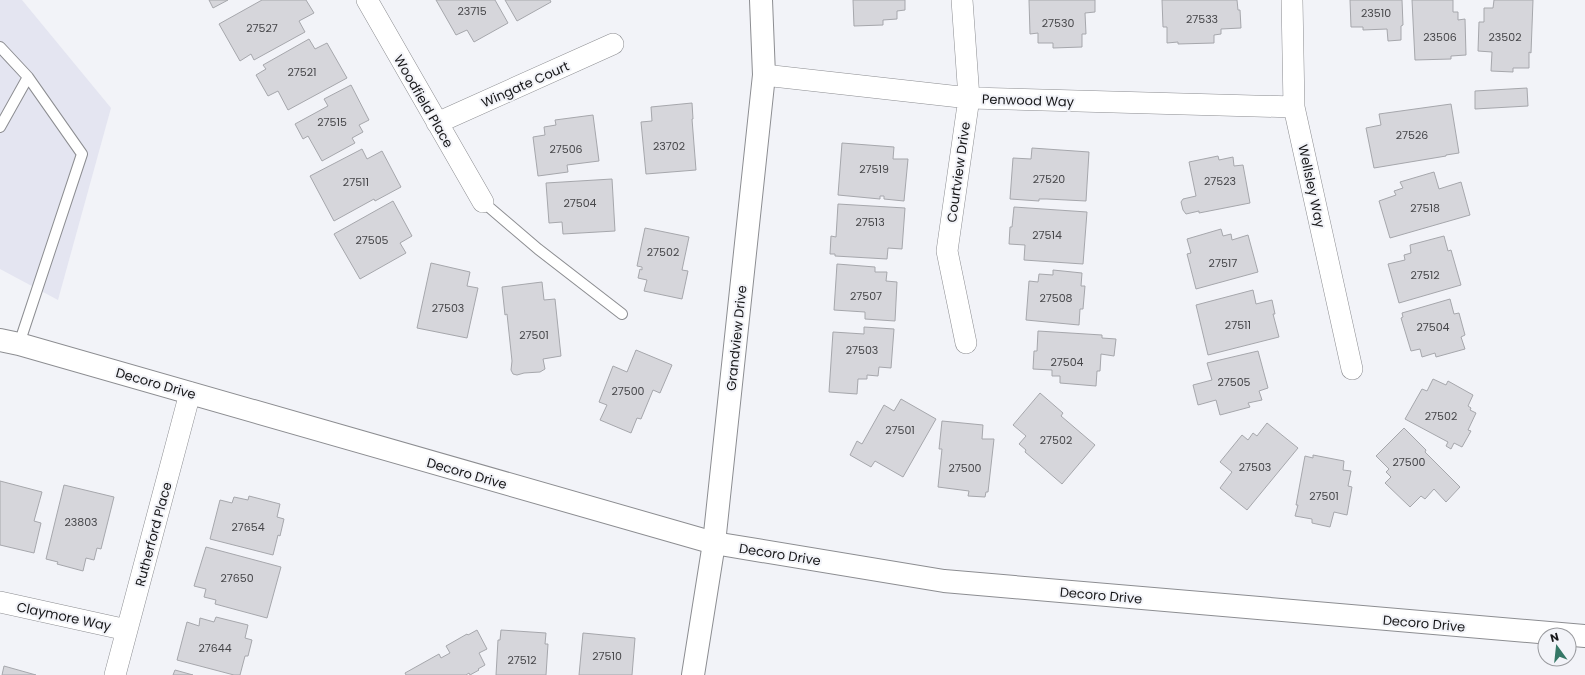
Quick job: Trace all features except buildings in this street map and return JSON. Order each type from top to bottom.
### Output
[{"type":"main road","name":"Grandview Drive","points":[[693,675],[714,544],[764,75],[761,0]]},
{"type":"main road","name":"Decoro Drive","points":[[10,342],[714,544],[944,582],[1585,636]]},
{"type":"street","name":"Woodfield Place","points":[[367,0],[483,202]]},
{"type":"street","name":"Courtview Drive","points":[[962,0],[969,98],[947,251],[966,343]]},
{"type":"street","name":"Wellsley Way","points":[[1292,0],[1294,107],[1352,369]]},
{"type":"street","name":"Wingate Court","points":[[437,123],[613,44]]},
{"type":"street","name":"Penwood Way","points":[[764,75],[969,98],[1294,107]]},
{"type":"street","name":"Rutherford Place","points":[[115,675],[190,393]]},
{"type":"street","name":"Claymore Way","points":[[0,602],[127,630]]},
{"type":"lane","points":[[0,47],[28,77],[82,154],[10,342]]},
{"type":"lane","points":[[0,127],[28,77]]},
{"type":"lane","points":[[483,202],[538,250],[622,314]]},
{"type":"shaded area","points":[[0,0],[22,0],[111,108],[58,300],[0,269]]}]
